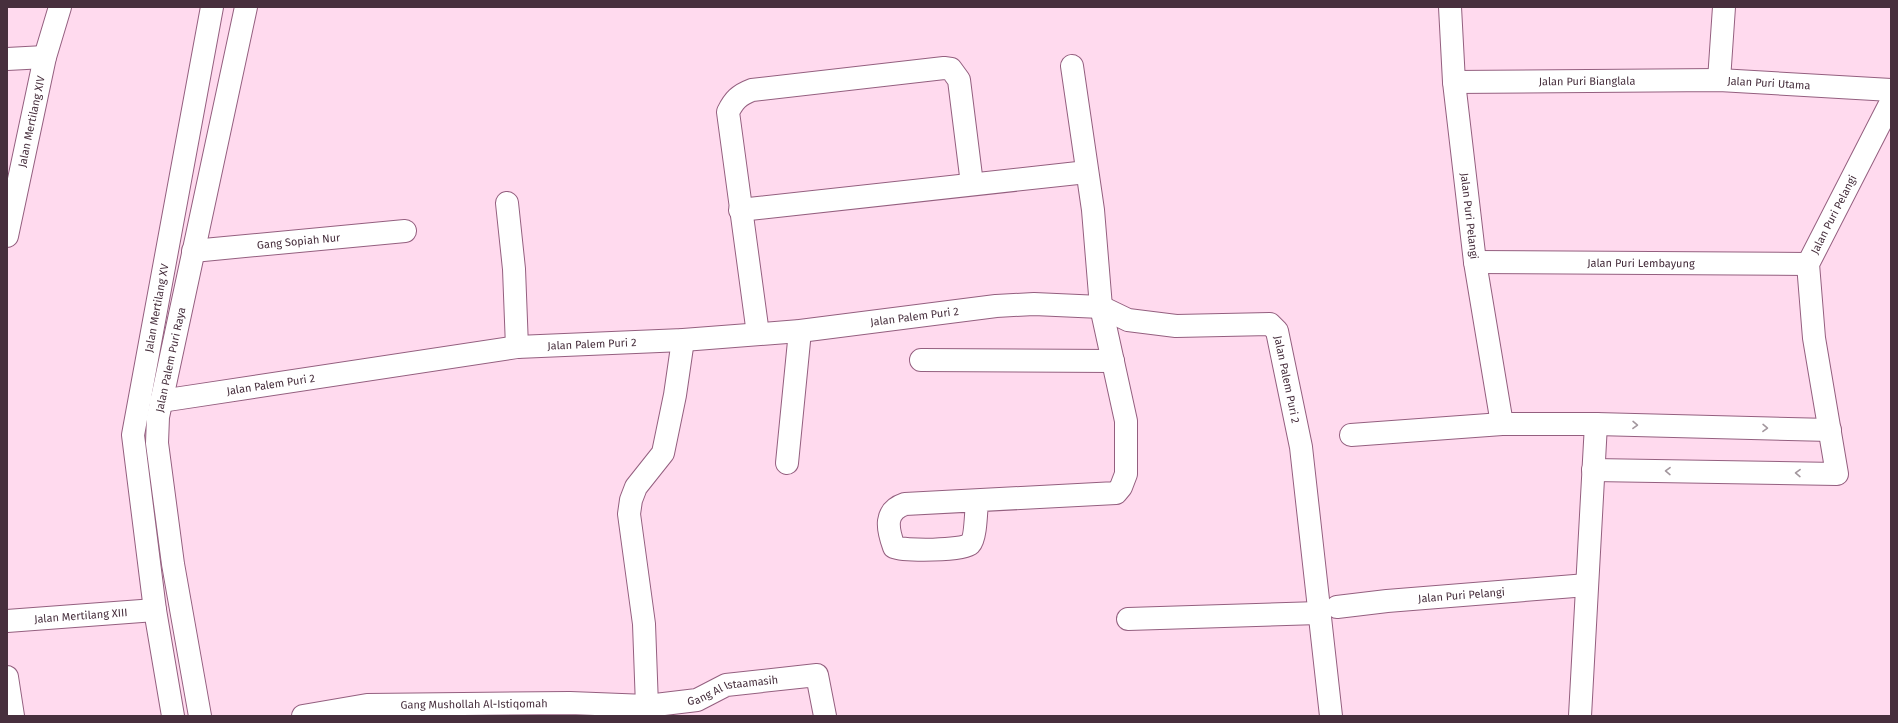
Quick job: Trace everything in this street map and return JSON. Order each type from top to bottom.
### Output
[{"type":"street","name":"Jalan Mertilang XIV","points":[[7,236],[12,193],[45,57],[60,7]]},
{"type":"street","name":"Jalan Mertilang XV","points":[[173,716],[155,610],[133,435],[212,7]]},
{"type":"street","name":"Jalan Palem Puri Raya","points":[[200,716],[173,564],[158,450],[158,417],[246,7]]},
{"type":"street","name":"Jalan Puri Pelangi","points":[[1450,7],[1454,82],[1475,262],[1502,424]]},
{"type":"street","name":"Jalan Puri Utama","points":[[1724,7],[1720,80],[1891,90]]},
{"type":"street","points":[[7,59],[45,57]]},
{"type":"street","points":[[977,501],[1116,493],[1126,474],[1126,421],[1101,307],[1093,210],[1072,66]]},
{"type":"street","points":[[758,334],[740,210],[728,112],[734,101],[741,95],[752,90],[944,68],[951,70],[959,80],[972,184]]},
{"type":"street","name":"Jalan Puri Bianglala","points":[[1454,82],[1720,80]]},
{"type":"street","name":"Jalan Puri Pelangi","points":[[1593,470],[1838,474],[1814,338],[1808,264],[1891,102]]},
{"type":"street","points":[[740,210],[1087,172]]},
{"type":"street","points":[[507,203],[514,269],[517,347]]},
{"type":"street","name":"Gang Sopiah Nur","points":[[193,252],[405,231]]},
{"type":"street","name":"Jalan Puri Lembayung","points":[[1475,262],[1808,264]]},
{"type":"street","name":"Jalan Palem Puri 2","points":[[161,400],[517,347],[683,340],[800,331],[996,306],[1034,304],[1101,307],[1128,320],[1176,326],[1270,324],[1277,330],[1300,447],[1328,610],[1331,716]]},
{"type":"street","points":[[787,463],[800,331]]},
{"type":"street","points":[[647,706],[644,624],[629,514],[631,500],[636,487],[663,453],[683,340]]},
{"type":"street","points":[[921,360],[1113,361]]},
{"type":"street","points":[[1351,435],[1502,424],[1596,424],[1830,430]]},
{"type":"street","points":[[1580,716],[1596,424]]},
{"type":"street","name":"Jalan Puri Pelangi","points":[[1128,619],[1328,610],[1387,601],[1587,585]]},
{"type":"street","name":"Jalan Mertilang XIII","points":[[7,621],[155,610]]},
{"type":"street","name":"Gang Al Istaamasih","points":[[647,706],[697,700],[726,685],[817,676],[826,716]]},
{"type":"street","points":[[7,677],[13,716]]},
{"type":"street","name":"Gang Mushollah Al-Istiqomah","points":[[303,716],[368,705],[572,710],[647,706]]}]
